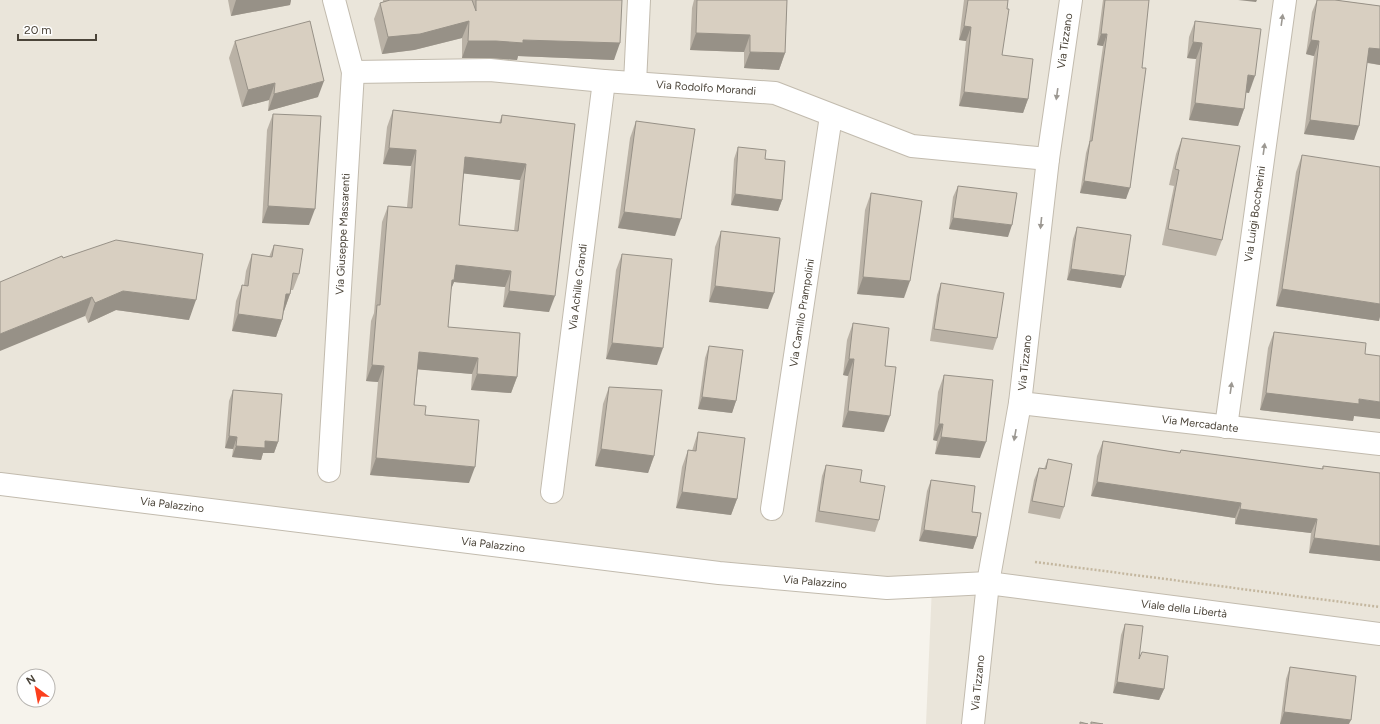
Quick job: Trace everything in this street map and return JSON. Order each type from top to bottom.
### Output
[{"type":"street","name":"Via Giuseppe Massarenti","points":[[329,470],[353,72],[334,0]]},
{"type":"street","points":[[635,83],[639,0]]},
{"type":"street","name":"Via Tizzano","points":[[973,724],[988,583],[1020,403],[1048,159],[1071,0]]},
{"type":"street","name":"Via Luigi Boccherini","points":[[1226,427],[1285,0]]},
{"type":"street","name":"Via Rodolfo Morandi","points":[[353,72],[490,70],[604,81],[775,92],[831,116],[912,146],[1048,159]]},
{"type":"street","name":"Via Achille Grandi","points":[[552,492],[604,81]]},
{"type":"street","name":"Via Camillo Prampolini","points":[[772,509],[831,116]]},
{"type":"street","name":"Via Mercadante","points":[[1020,403],[1380,444]]},
{"type":"street","name":"Via Palazzino","points":[[0,484],[719,573],[887,588],[988,583]]},
{"type":"street","name":"Viale della Libertà","points":[[988,583],[1380,634]]},
{"type":"path","points":[[1032,562],[1380,607]]},
{"type":"shaded area","points":[[0,0],[1380,0],[1380,724],[926,724],[932,586],[0,492]]},
{"type":"building","points":[[390,0],[472,0],[476,11],[476,0],[622,0],[620,43],[523,40],[523,43],[468,41],[469,21],[420,34],[388,37],[380,3]]},
{"type":"building","points":[[697,0],[787,0],[785,53],[750,52],[750,35],[696,33]]},
{"type":"building","points":[[968,0],[1008,0],[1007,9],[1009,9],[1002,55],[1033,59],[1028,99],[964,92],[971,27],[964,26]]},
{"type":"building","points":[[1105,0],[1149,0],[1142,68],[1146,68],[1130,188],[1084,181],[1090,141],[1092,141],[1107,34],[1101,34]]},
{"type":"building","points":[[1317,0],[1335,0],[1380,6],[1380,49],[1369,48],[1359,126],[1310,120],[1319,41],[1311,40]]},
{"type":"building","points":[[310,21],[324,81],[274,94],[275,83],[248,90],[235,41]]},
{"type":"building","points":[[1195,21],[1261,29],[1255,76],[1248,75],[1244,109],[1195,103],[1202,43],[1193,42]]},
{"type":"building","points":[[393,110],[501,123],[502,115],[575,124],[555,296],[509,291],[511,271],[456,265],[454,280],[452,280],[448,327],[520,333],[517,377],[477,374],[478,358],[419,352],[414,405],[426,406],[425,415],[479,420],[475,467],[376,458],[384,366],[372,365],[377,305],[380,305],[388,206],[412,208],[416,150],[389,148]],"holes":[[[465,157],[526,164],[518,231],[459,225]]]},
{"type":"building","points":[[273,114],[321,116],[315,209],[268,206]]},
{"type":"building","points":[[636,121],[695,129],[681,219],[624,212]]},
{"type":"building","points":[[1182,138],[1240,146],[1222,240],[1168,229],[1179,170],[1175,169]]},
{"type":"building","points":[[738,147],[766,150],[765,159],[785,161],[782,200],[735,194]]},
{"type":"building","points":[[1302,155],[1380,167],[1380,304],[1282,289]]},
{"type":"building","points":[[958,186],[1017,193],[1012,225],[953,218]]},
{"type":"building","points":[[871,193],[922,201],[910,281],[863,277]]},
{"type":"building","points":[[1077,227],[1131,235],[1125,276],[1071,269]]},
{"type":"building","points":[[721,231],[780,238],[774,293],[715,286]]},
{"type":"building","points":[[116,240],[203,254],[196,300],[123,291],[95,303],[92,297],[0,334],[0,282],[62,256],[63,258]]},
{"type":"building","points":[[274,245],[303,249],[299,274],[293,273],[290,294],[286,294],[282,320],[238,314],[242,285],[248,286],[252,254],[272,257]]},
{"type":"building","points":[[622,254],[672,259],[663,348],[612,343]]},
{"type":"building","points":[[941,283],[1004,293],[997,338],[934,329]]},
{"type":"building","points":[[853,323],[889,328],[885,366],[896,367],[890,416],[848,411],[854,359],[849,359]]},
{"type":"building","points":[[1274,332],[1366,343],[1365,354],[1380,356],[1380,402],[1359,399],[1359,404],[1266,393]]},
{"type":"building","points":[[709,346],[743,350],[736,401],[702,397]]},
{"type":"building","points":[[944,375],[993,380],[986,442],[941,437],[943,424],[939,424]]},
{"type":"building","points":[[609,387],[662,390],[654,456],[601,449]]},
{"type":"building","points":[[233,390],[282,394],[278,442],[265,441],[265,448],[236,446],[237,437],[229,436]]},
{"type":"building","points":[[698,432],[745,438],[737,499],[682,492],[688,450],[696,451]]},
{"type":"building","points":[[1103,441],[1180,453],[1181,450],[1323,469],[1323,466],[1380,473],[1380,546],[1314,538],[1317,519],[1240,509],[1241,503],[1097,482]]},
{"type":"building","points":[[1048,459],[1072,464],[1064,507],[1032,501],[1039,468],[1046,469]]},
{"type":"building","points":[[826,465],[862,470],[860,482],[885,486],[879,520],[819,511]]},
{"type":"building","points":[[931,480],[975,486],[972,512],[981,513],[977,537],[924,530]]},
{"type":"building","points":[[1125,624],[1143,626],[1139,659],[1142,652],[1168,656],[1164,689],[1117,682]]},
{"type":"building","points":[[1290,667],[1356,676],[1351,720],[1284,712]]},
{"type":"building","points":[[1091,722],[1103,724],[1091,724]]}]
